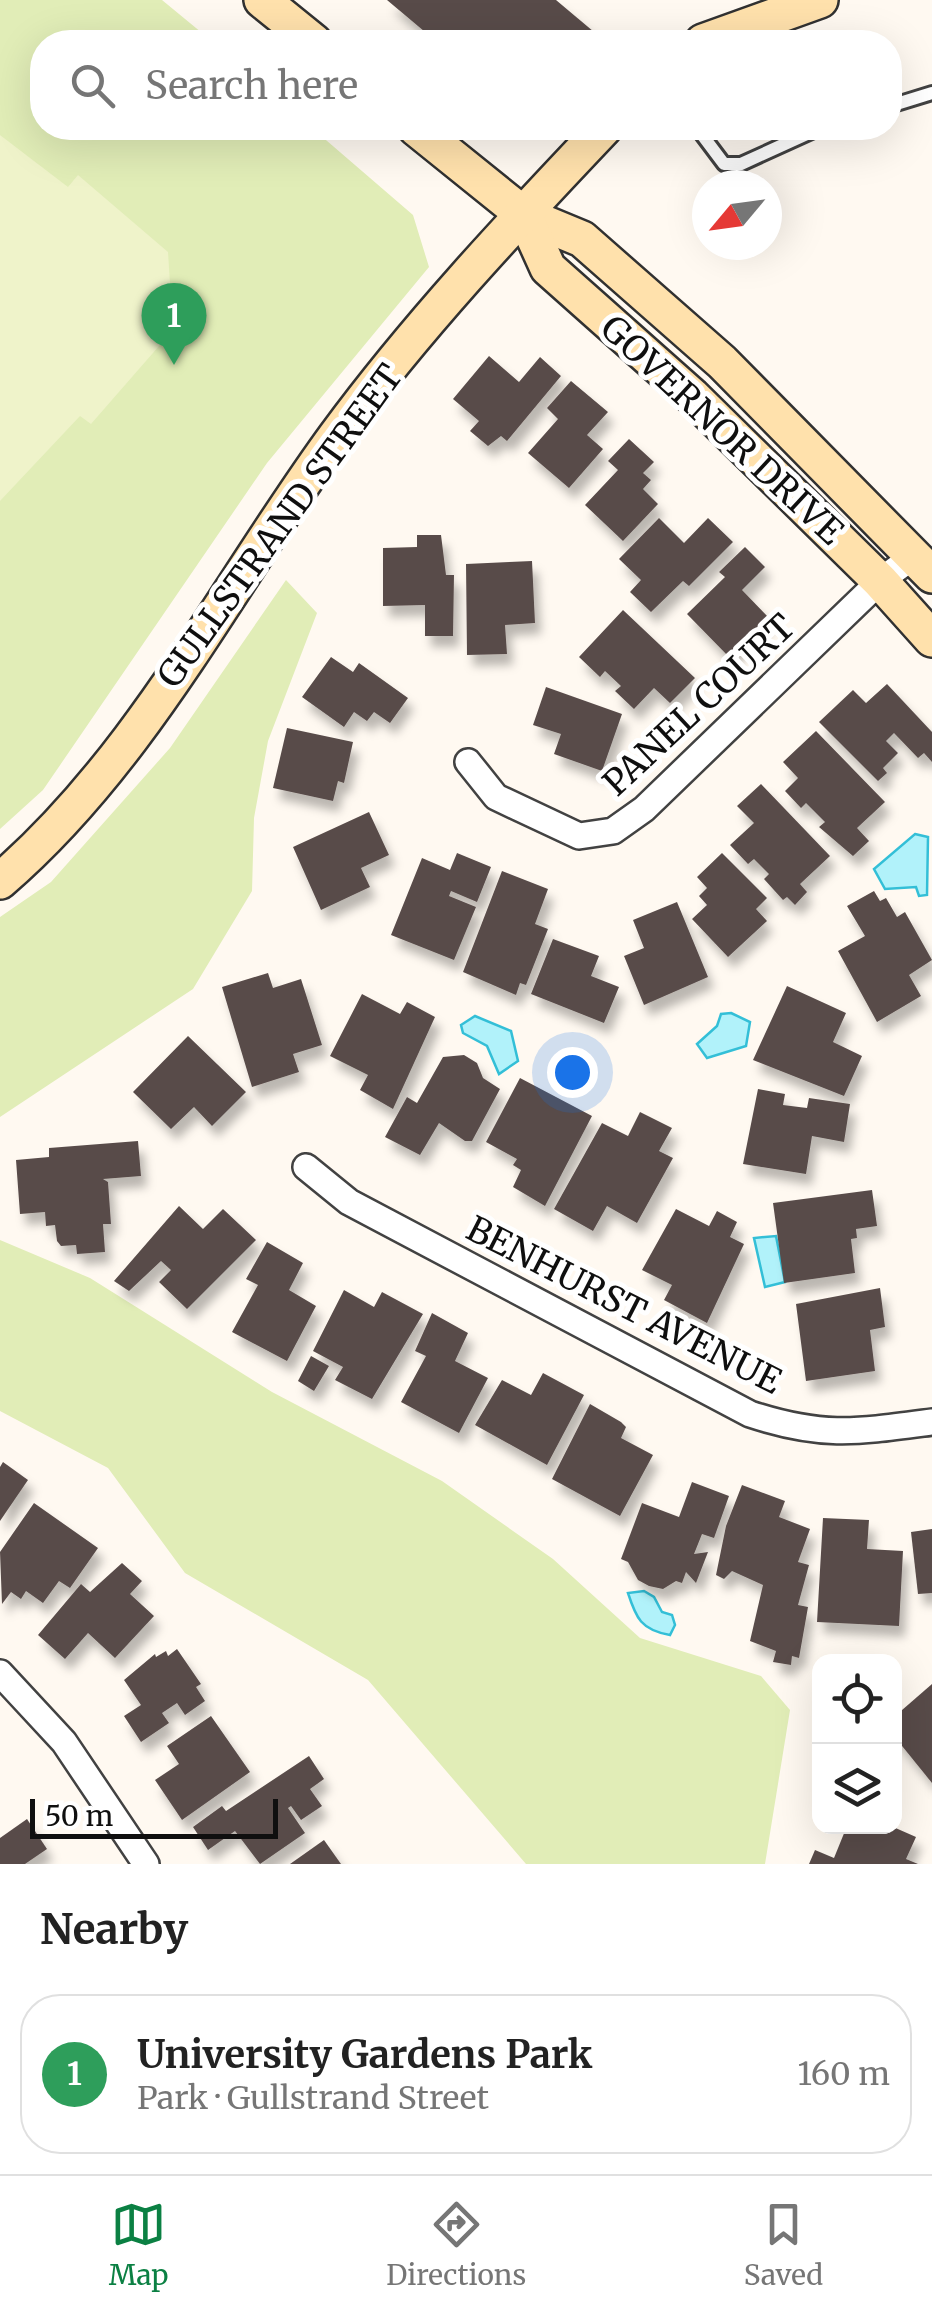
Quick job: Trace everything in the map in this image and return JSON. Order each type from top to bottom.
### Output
[{"type":"main road","points":[[262,0],[299,30]]},
{"type":"main road","points":[[736,30],[820,0]]},
{"type":"main road","name":"GOVERNOR DRIVE","points":[[431,140],[524,215],[576,234],[722,362],[924,565]]},
{"type":"main road","name":"GULLSTRAND STREET","points":[[0,881],[39,848],[100,781],[335,438],[524,215],[593,140]]},
{"type":"main road","name":"GOVERNOR DRIVE","points":[[524,215],[548,268],[692,396],[880,581],[932,640]]},
{"type":"street","name":"PANEL COURT","points":[[468,762],[496,797],[578,836],[614,831],[644,808],[880,581],[924,565]]},
{"type":"street","name":"BENHURST AVENUE","points":[[306,1167],[349,1202],[750,1414],[802,1431],[860,1432],[932,1422]]},
{"type":"street","points":[[0,1673],[64,1742],[146,1864]]},
{"type":"lane","points":[[902,102],[932,93]]},
{"type":"lane","points":[[705,140],[724,164],[741,164],[794,140]]},
{"type":"green space","points":[[0,0],[162,0],[198,30],[30,30],[30,140],[326,140],[413,215],[429,267],[267,463],[43,790],[0,829]]},
{"type":"green space","points":[[0,135],[68,187],[78,175],[168,252],[173,330],[91,424],[80,416],[0,501]]},
{"type":"green space","points":[[286,580],[317,613],[268,741],[254,818],[252,891],[193,989],[0,1117],[0,917],[51,882],[170,748]]},
{"type":"green space","points":[[0,1240],[90,1278],[272,1392],[442,1481],[553,1559],[640,1638],[761,1676],[790,1710],[765,1864],[526,1864],[368,1680],[185,1573],[108,1468],[0,1411]]},
{"type":"water","points":[[915,834],[928,837],[927,895],[919,896],[916,887],[885,889],[874,869]]},
{"type":"water","points":[[731,1013],[750,1022],[746,1046],[707,1058],[697,1044],[717,1026],[721,1014]]},
{"type":"water","points":[[475,1016],[511,1031],[518,1061],[499,1074],[487,1046],[463,1033],[461,1025]]},
{"type":"water","points":[[776,1236],[785,1282],[765,1287],[754,1238]]},
{"type":"water","points":[[644,1591],[654,1597],[662,1612],[672,1615],[675,1625],[670,1635],[652,1630],[637,1616],[628,1593]]},
{"type":"building","points":[[387,0],[556,0],[592,30],[423,30]]},
{"type":"building","points":[[489,356],[519,382],[540,357],[561,376],[507,441],[501,436],[488,446],[470,431],[479,421],[453,399]]},
{"type":"building","points":[[571,381],[608,412],[587,435],[603,449],[569,488],[528,453],[558,419],[547,408]]},
{"type":"building","points":[[629,439],[654,462],[643,473],[651,480],[643,489],[658,504],[623,541],[585,505],[618,470],[608,461]]},
{"type":"building","points":[[659,518],[684,543],[708,518],[733,542],[689,586],[683,581],[651,612],[630,592],[641,580],[619,559]]},
{"type":"building","points":[[417,535],[441,535],[446,575],[454,575],[453,636],[425,636],[425,605],[383,606],[383,548],[417,547]]},
{"type":"building","points":[[745,547],[765,567],[742,590],[769,618],[729,657],[687,614],[725,577],[719,572]]},
{"type":"building","points":[[532,561],[535,623],[505,625],[507,654],[467,655],[466,564]]},
{"type":"building","points":[[623,610],[695,678],[670,703],[654,688],[634,709],[615,691],[621,686],[605,671],[600,677],[579,657]]},
{"type":"building","points":[[331,657],[353,672],[359,663],[408,698],[390,723],[374,712],[367,721],[354,712],[344,727],[302,697]]},
{"type":"building","points":[[887,684],[932,732],[932,762],[924,753],[918,758],[894,733],[886,741],[898,753],[883,768],[887,773],[878,781],[819,722],[853,690],[866,703]]},
{"type":"building","points":[[546,687],[622,714],[602,771],[554,754],[561,734],[533,725]]},
{"type":"building","points":[[287,728],[353,742],[344,783],[338,781],[333,801],[273,788]]},
{"type":"building","points":[[816,731],[885,802],[857,828],[869,841],[853,856],[819,827],[825,822],[806,803],[801,808],[785,791],[798,778],[783,762]]},
{"type":"building","points":[[761,784],[830,856],[800,884],[807,892],[795,905],[787,897],[783,900],[764,879],[769,874],[754,859],[748,864],[730,845],[754,823],[737,806]]},
{"type":"building","points":[[369,812],[389,855],[361,868],[370,887],[321,910],[293,847]]},
{"type":"building","points":[[457,853],[491,867],[477,902],[451,891],[449,896],[476,907],[454,960],[391,935],[422,858],[450,870]]},
{"type":"building","points":[[722,853],[767,898],[756,909],[767,921],[728,957],[692,919],[707,905],[699,896],[707,888],[697,877]]},
{"type":"building","points":[[502,871],[548,889],[535,924],[548,929],[526,985],[520,983],[516,995],[463,972]]},
{"type":"building","points":[[874,891],[880,901],[886,898],[897,917],[905,912],[932,960],[909,975],[921,996],[877,1022],[838,951],[865,936],[847,906]]},
{"type":"building","points":[[677,902],[708,977],[644,1005],[624,956],[644,948],[633,920]]},
{"type":"building","points":[[553,939],[599,956],[591,976],[619,987],[604,1023],[531,994]]},
{"type":"building","points":[[268,973],[273,988],[301,979],[322,1045],[293,1054],[299,1072],[252,1087],[222,987]]},
{"type":"building","points":[[787,986],[846,1013],[833,1042],[862,1056],[844,1096],[753,1060]]},
{"type":"building","points":[[362,994],[400,1014],[407,1002],[435,1017],[393,1109],[360,1090],[368,1075],[330,1056]]},
{"type":"building","points":[[188,1036],[246,1092],[212,1126],[194,1107],[171,1129],[133,1092]]},
{"type":"building","points":[[464,1055],[477,1063],[483,1078],[500,1089],[472,1141],[465,1141],[439,1123],[420,1155],[385,1137],[407,1097],[417,1103],[443,1057]]},
{"type":"building","points":[[520,1078],[592,1116],[545,1206],[513,1187],[521,1170],[513,1165],[517,1159],[486,1142]]},
{"type":"building","points":[[758,1089],[785,1094],[783,1105],[807,1108],[809,1098],[850,1104],[844,1142],[812,1136],[806,1174],[743,1164]]},
{"type":"building","points":[[640,1112],[672,1128],[659,1151],[673,1158],[637,1223],[607,1206],[593,1231],[554,1209],[602,1123],[628,1136]]},
{"type":"building","points":[[138,1141],[141,1176],[103,1179],[108,1182],[111,1224],[103,1224],[105,1252],[77,1254],[76,1245],[61,1246],[57,1241],[55,1225],[46,1226],[45,1212],[20,1214],[16,1160],[49,1157],[49,1148]]},
{"type":"building","points":[[872,1190],[877,1226],[856,1229],[857,1238],[851,1239],[855,1273],[784,1283],[773,1203]]},
{"type":"building","points":[[179,1206],[203,1229],[223,1209],[256,1240],[187,1309],[159,1282],[171,1270],[161,1261],[129,1291],[114,1281]]},
{"type":"building","points":[[676,1209],[709,1226],[717,1211],[737,1222],[730,1237],[744,1244],[707,1323],[664,1300],[672,1285],[642,1270]]},
{"type":"building","points":[[267,1242],[303,1263],[289,1290],[316,1306],[287,1361],[232,1332],[258,1285],[246,1279]]},
{"type":"building","points":[[880,1288],[885,1327],[870,1330],[875,1371],[806,1381],[796,1304]]},
{"type":"building","points":[[344,1290],[374,1307],[382,1292],[423,1314],[372,1399],[335,1380],[343,1367],[313,1351]]},
{"type":"building","points":[[432,1313],[468,1333],[455,1361],[488,1378],[459,1433],[401,1402],[426,1356],[415,1351]]},
{"type":"building","points":[[311,1356],[329,1366],[314,1391],[298,1381]]},
{"type":"building","points":[[543,1373],[584,1395],[547,1465],[475,1425],[502,1380],[531,1395]]},
{"type":"building","points":[[590,1404],[626,1427],[621,1438],[653,1455],[620,1516],[552,1479]]},
{"type":"building","points":[[3,1462],[28,1480],[0,1521],[0,1467]]},
{"type":"building","points":[[692,1482],[729,1496],[714,1538],[702,1534],[694,1554],[708,1552],[696,1583],[686,1572],[682,1583],[676,1581],[663,1589],[649,1586],[638,1580],[628,1562],[621,1559],[642,1503],[679,1517]]},
{"type":"building","points":[[742,1485],[785,1501],[779,1517],[810,1529],[798,1562],[809,1565],[798,1605],[808,1607],[799,1658],[792,1656],[791,1665],[773,1662],[776,1651],[750,1641],[763,1585],[732,1571],[724,1579],[716,1575],[726,1526]]},
{"type":"building","points":[[34,1503],[98,1548],[70,1588],[59,1581],[43,1603],[26,1591],[21,1599],[11,1592],[2,1604],[0,1552]]},
{"type":"building","points":[[823,1518],[869,1520],[867,1549],[903,1551],[899,1626],[817,1622]]},
{"type":"building","points":[[932,1529],[932,1593],[918,1594],[911,1532]]},
{"type":"building","points":[[122,1563],[142,1581],[130,1594],[154,1616],[115,1658],[88,1633],[65,1659],[38,1635],[81,1584],[90,1592]]},
{"type":"building","points":[[177,1649],[201,1684],[196,1687],[205,1701],[185,1715],[177,1703],[162,1713],[169,1723],[141,1742],[124,1716],[141,1705],[124,1680],[155,1654],[156,1657],[166,1651],[168,1656]]},
{"type":"building","points":[[932,1684],[932,1783],[902,1746],[902,1710]]},
{"type":"building","points":[[211,1716],[250,1772],[182,1820],[155,1780],[179,1764],[167,1746]]},
{"type":"building","points":[[309,1756],[324,1779],[310,1789],[322,1806],[301,1820],[291,1806],[288,1808],[305,1833],[260,1864],[235,1831],[208,1850],[193,1827],[222,1806],[226,1811]]},
{"type":"building","points":[[27,1819],[47,1849],[25,1864],[0,1864],[0,1838]]},
{"type":"building","points":[[902,1831],[916,1837],[906,1859],[918,1864],[809,1864],[815,1850],[834,1858],[844,1834],[902,1834]]},
{"type":"building","points":[[324,1840],[341,1864],[290,1864]]},
{"type":"place","name":"University Gardens Park","points":[[174,365]]}]
